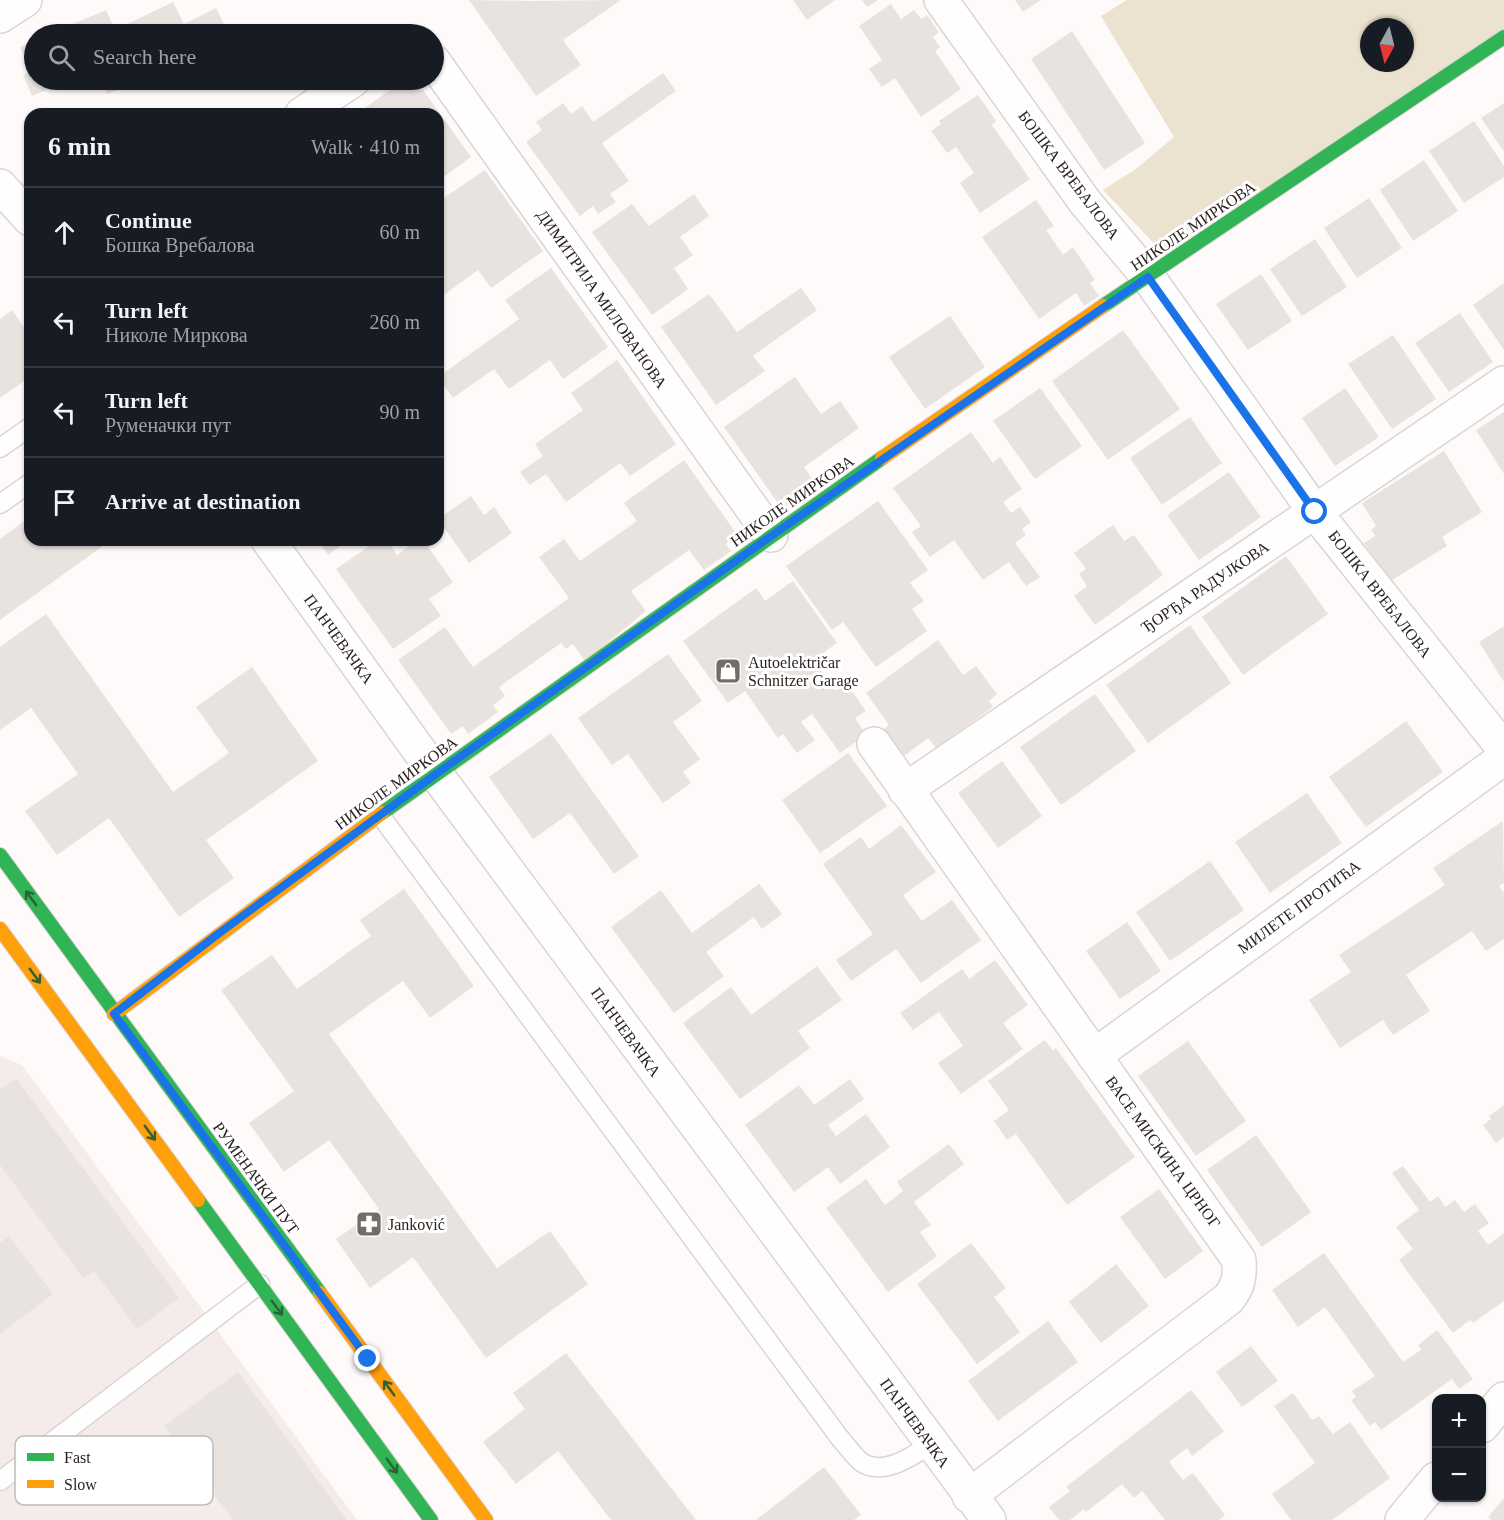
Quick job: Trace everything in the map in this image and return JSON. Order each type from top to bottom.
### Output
[{"type":"street","points":[[0,15],[25,0]]},
{"type":"street","name":"БОШКА ВРЕБАЛОВА","points":[[942,0],[1085,202],[1148,277],[1315,512],[1504,749]]},
{"type":"street","name":"НИКОЛЕ МИРКОВА","points":[[114,1014],[436,774],[771,536],[1148,277],[1504,38]]},
{"type":"street","name":"ДИМИТРИЈА МИЛОВАНОВА","points":[[444,76],[771,536]]},
{"type":"street","points":[[311,108],[338,90]]},
{"type":"street","points":[[0,186],[24,212]]},
{"type":"street","name":"ЂОРЂА РАДУЈКОВА","points":[[905,789],[1504,383]]},
{"type":"street","name":"ПАНЧЕВАЧКА","points":[[272,546],[436,774],[979,1508]]},
{"type":"street","name":"ВАСЕ МИСКИНА ЦРНОГ","points":[[874,744],[1239,1260],[1240,1276],[1236,1289],[1228,1299],[979,1508]]},
{"type":"street","name":"МИЛЕТЕ ПРОТИЋА","points":[[1094,1056],[1504,758]]},
{"type":"street","name":"РУМЕНАЧКИ ПУТ","points":[[0,855],[486,1520]]},
{"type":"street","points":[[2,934],[431,1520]]},
{"type":"street","points":[[1486,1421],[1504,1399]]},
{"type":"street","points":[[1405,1519],[1432,1485]]},
{"type":"lane","points":[[0,448],[24,431]]},
{"type":"lane","points":[[0,504],[24,487]]},
{"type":"lane","points":[[380,815],[839,1437],[862,1462],[876,1466],[898,1463],[931,1444]]},
{"type":"lane","points":[[58,1436],[260,1284]]},
{"type":"lane","points":[[0,1480],[15,1469]]},
{"type":"shaded area","points":[[1127,0],[1504,0],[1504,37],[1170,260],[1103,190],[1136,169],[1174,137],[1101,16]]},
{"type":"shaded area","points":[[0,1056],[22,1065],[357,1520],[0,1520]]},
{"type":"building","points":[[469,0],[621,0],[563,40],[581,65],[536,96]]},
{"type":"building","points":[[793,0],[835,0],[807,20]]},
{"type":"building","points":[[862,0],[878,0],[867,7]]},
{"type":"building","points":[[1015,0],[1041,0],[1023,12]]},
{"type":"building","points":[[173,2],[184,24],[127,24]]},
{"type":"building","points":[[891,4],[901,19],[914,10],[921,19],[927,15],[939,32],[933,37],[940,47],[935,51],[961,89],[921,117],[895,78],[882,87],[869,69],[882,60],[859,26]]},
{"type":"building","points":[[216,8],[224,24],[184,24]]},
{"type":"building","points":[[106,10],[112,24],[73,24]]},
{"type":"building","points":[[1072,31],[1145,143],[1104,170],[1031,59]]},
{"type":"building","points":[[663,73],[676,91],[602,143],[629,181],[610,194],[616,202],[598,214],[593,206],[580,216],[526,142],[542,130],[536,122],[563,103],[571,114],[582,106],[593,122]]},
{"type":"building","points":[[29,90],[46,90],[32,96]]},
{"type":"building","points":[[105,90],[117,90],[107,94]]},
{"type":"building","points":[[390,90],[423,90],[436,108],[367,108]]},
{"type":"building","points":[[978,95],[996,121],[992,125],[1030,179],[980,213],[960,183],[974,173],[956,147],[947,153],[931,131],[941,124],[939,121]]},
{"type":"building","points":[[1504,103],[1504,152],[1481,118]]},
{"type":"building","points":[[444,119],[471,157],[444,177]]},
{"type":"building","points":[[1474,121],[1504,166],[1504,177],[1464,203],[1429,151]]},
{"type":"building","points":[[1424,160],[1458,211],[1413,241],[1380,190]]},
{"type":"building","points":[[485,170],[543,251],[491,288],[478,270],[444,295],[444,198]]},
{"type":"building","points":[[694,194],[709,216],[680,237],[693,255],[674,268],[688,289],[652,315],[592,232],[632,204],[649,226]]},
{"type":"building","points":[[1369,198],[1402,248],[1357,278],[1324,228]]},
{"type":"building","points":[[1036,200],[1054,226],[1046,230],[1063,255],[1073,247],[1095,280],[1090,283],[1099,296],[1084,306],[1076,293],[1039,319],[982,237]]},
{"type":"building","points":[[1315,239],[1347,287],[1302,316],[1270,269]]},
{"type":"building","points":[[551,268],[608,347],[563,379],[550,360],[509,389],[494,369],[453,398],[444,385],[444,373],[519,319],[505,300]]},
{"type":"building","points":[[1261,274],[1292,321],[1248,350],[1216,304]]},
{"type":"building","points":[[1504,283],[1504,350],[1473,305]]},
{"type":"building","points":[[801,288],[817,310],[753,356],[765,371],[716,405],[661,327],[709,294],[737,332]]},
{"type":"building","points":[[12,310],[24,327],[24,381],[0,398],[0,319]]},
{"type":"building","points":[[1460,313],[1493,362],[1449,392],[1415,343]]},
{"type":"building","points":[[950,316],[985,367],[925,409],[889,357]]},
{"type":"building","points":[[1123,330],[1180,409],[1108,460],[1052,381]]},
{"type":"building","points":[[1393,335],[1436,399],[1392,429],[1348,364]]},
{"type":"building","points":[[617,360],[676,444],[630,476],[620,463],[566,502],[546,474],[530,485],[520,472],[543,456],[535,444],[583,410],[571,393]]},
{"type":"building","points":[[795,377],[821,414],[840,401],[859,428],[804,467],[817,486],[783,510],[724,427]]},
{"type":"building","points":[[1040,388],[1082,446],[1035,479],[993,421]]},
{"type":"building","points":[[1345,388],[1379,437],[1335,466],[1302,418]]},
{"type":"building","points":[[1504,412],[1504,474],[1476,430]]},
{"type":"building","points":[[1190,417],[1222,463],[1162,505],[1130,458]]},
{"type":"building","points":[[971,432],[993,463],[1000,457],[1022,489],[1003,502],[1011,513],[1020,507],[1031,522],[1022,529],[1026,535],[1015,543],[1040,577],[1026,586],[1009,562],[983,580],[954,540],[930,557],[912,532],[921,526],[893,488]]},
{"type":"building","points":[[1444,451],[1482,512],[1442,537],[1447,546],[1389,582],[1364,543],[1375,536],[1371,530],[1376,526],[1362,503]]},
{"type":"building","points":[[684,460],[738,536],[726,544],[731,551],[704,570],[689,550],[631,591],[646,611],[585,661],[573,644],[566,649],[561,643],[499,687],[505,696],[493,705],[498,712],[468,734],[463,726],[451,734],[398,660],[445,627],[473,667],[569,598],[539,557],[564,539],[580,561],[637,521],[624,503]]},
{"type":"building","points":[[1229,472],[1261,517],[1199,560],[1167,515]]},
{"type":"building","points":[[471,496],[484,515],[494,507],[512,533],[469,563],[444,528],[444,515]]},
{"type":"building","points":[[878,501],[928,570],[910,583],[924,601],[912,609],[927,631],[876,667],[843,622],[832,630],[786,566]]},
{"type":"building","points":[[24,521],[24,546],[103,546],[0,620],[0,539]]},
{"type":"building","points":[[1113,525],[1124,541],[1134,535],[1163,575],[1095,625],[1074,596],[1087,586],[1079,574],[1086,569],[1074,553]]},
{"type":"building","points":[[321,546],[341,546],[328,555]]},
{"type":"building","points":[[369,546],[391,546],[397,555],[410,546],[427,546],[453,582],[429,599],[441,616],[393,649],[336,569]]},
{"type":"building","points":[[1286,556],[1328,614],[1243,675],[1202,617]]},
{"type":"building","points":[[793,581],[837,643],[813,660],[836,691],[846,683],[866,711],[855,718],[866,735],[840,753],[812,714],[801,722],[815,740],[797,753],[783,734],[778,738],[745,691],[728,703],[683,641],[756,588],[765,601]]},
{"type":"building","points":[[46,614],[173,792],[229,753],[196,707],[252,667],[318,761],[206,840],[234,878],[179,917],[109,818],[57,855],[25,811],[78,774],[31,708],[0,730],[0,647]]},
{"type":"building","points":[[1190,625],[1231,683],[1148,743],[1106,685]]},
{"type":"building","points":[[1504,626],[1504,682],[1479,642]]},
{"type":"building","points":[[938,640],[963,675],[976,666],[997,694],[989,701],[993,707],[936,748],[928,738],[904,756],[884,729],[889,725],[866,693]]},
{"type":"building","points":[[668,654],[702,701],[673,722],[700,759],[683,772],[691,783],[663,803],[628,754],[612,765],[578,718]]},
{"type":"building","points":[[1095,694],[1136,751],[1061,805],[1020,747]]},
{"type":"building","points":[[1406,721],[1443,772],[1366,827],[1329,777]]},
{"type":"building","points":[[551,733],[639,856],[614,874],[570,813],[533,839],[489,777]]},
{"type":"building","points":[[848,753],[887,806],[820,853],[782,800]]},
{"type":"building","points":[[1002,761],[1042,816],[998,848],[958,793]]},
{"type":"building","points":[[1307,793],[1342,843],[1270,893],[1235,842]]},
{"type":"building","points":[[1503,821],[1504,883],[1499,886],[1504,893],[1504,939],[1486,951],[1472,931],[1406,975],[1430,1011],[1393,1035],[1383,1020],[1340,1048],[1309,1000],[1351,972],[1339,955],[1445,885],[1433,868]]},
{"type":"building","points":[[901,825],[936,872],[903,895],[922,921],[952,900],[981,940],[921,983],[896,949],[851,981],[836,960],[873,934],[823,864],[861,837],[869,849]]},
{"type":"building","points":[[1210,861],[1244,910],[1170,961],[1136,912]]},
{"type":"building","points":[[759,884],[782,914],[762,929],[754,917],[706,952],[724,976],[674,1013],[611,927],[661,890],[692,933]]},
{"type":"building","points":[[404,889],[474,986],[430,1018],[403,981],[329,1034],[497,1268],[550,1231],[588,1284],[486,1358],[413,1257],[370,1288],[336,1239],[379,1209],[329,1140],[284,1172],[249,1123],[294,1091],[221,990],[272,955],[297,989],[371,936],[360,920]]},
{"type":"building","points":[[1127,922],[1161,971],[1120,999],[1086,951]]},
{"type":"building","points":[[995,960],[1028,1005],[1003,1023],[1023,1049],[961,1094],[938,1063],[963,1046],[939,1012],[913,1030],[900,1013],[962,969],[969,979]]},
{"type":"building","points":[[817,966],[842,1000],[798,1031],[810,1048],[740,1099],[683,1023],[731,987],[751,1015]]},
{"type":"building","points":[[1045,1040],[1053,1051],[1056,1048],[1135,1157],[1067,1205],[1016,1134],[1007,1140],[994,1121],[1009,1110],[988,1081]]},
{"type":"building","points":[[1188,1041],[1246,1121],[1196,1156],[1138,1076]]},
{"type":"building","points":[[16,1078],[179,1298],[137,1329],[94,1271],[83,1278],[0,1165],[0,1090]]},
{"type":"building","points":[[850,1079],[864,1099],[828,1125],[836,1136],[866,1114],[890,1147],[840,1184],[828,1167],[794,1192],[745,1125],[799,1085],[814,1105]]},
{"type":"building","points":[[1504,1105],[1504,1137],[1496,1143],[1483,1125],[1491,1119],[1489,1116]]},
{"type":"building","points":[[1256,1135],[1311,1212],[1262,1247],[1207,1170]]},
{"type":"building","points":[[949,1144],[964,1164],[914,1202],[931,1225],[920,1232],[937,1256],[888,1292],[826,1208],[866,1179],[885,1205],[903,1191],[897,1182]]},
{"type":"building","points":[[1403,1166],[1430,1202],[1438,1196],[1445,1207],[1455,1200],[1464,1212],[1475,1204],[1489,1223],[1478,1231],[1488,1245],[1504,1233],[1504,1301],[1473,1323],[1470,1320],[1453,1333],[1399,1260],[1413,1249],[1396,1227],[1419,1210],[1392,1173]]},
{"type":"building","points":[[1159,1189],[1203,1251],[1165,1279],[1120,1217]]},
{"type":"building","points":[[9,1236],[53,1294],[0,1334],[0,1243]]},
{"type":"building","points":[[971,1243],[1006,1288],[994,1297],[1020,1332],[977,1364],[917,1284]]},
{"type":"building","points":[[1324,1253],[1403,1362],[1421,1350],[1418,1345],[1437,1330],[1473,1379],[1459,1389],[1452,1379],[1381,1430],[1375,1422],[1370,1426],[1351,1400],[1356,1397],[1352,1391],[1375,1376],[1325,1307],[1298,1327],[1272,1290]]},
{"type":"building","points":[[1116,1264],[1149,1306],[1101,1343],[1069,1302]]},
{"type":"building","points":[[1048,1321],[1078,1362],[998,1421],[968,1381]]},
{"type":"building","points":[[1251,1346],[1278,1381],[1242,1407],[1216,1372]]},
{"type":"building","points":[[566,1353],[696,1520],[611,1520],[558,1451],[516,1484],[483,1442],[525,1409],[513,1393]]},
{"type":"building","points":[[238,1372],[347,1520],[233,1520],[213,1493],[213,1436],[171,1436],[164,1426]]},
{"type":"building","points":[[1191,1390],[1224,1431],[1192,1456],[1187,1448],[1169,1462],[1183,1480],[1193,1473],[1225,1515],[1219,1520],[1165,1520],[1142,1491],[1134,1498],[1122,1484],[1086,1512],[1084,1509],[1070,1520],[1059,1520],[1049,1507],[1070,1491],[1066,1487]]},
{"type":"building","points":[[1293,1393],[1312,1420],[1319,1416],[1333,1434],[1350,1422],[1390,1478],[1332,1520],[1291,1520],[1272,1494],[1315,1463],[1274,1406]]},
{"type":"building","points":[[824,1467],[861,1515],[854,1520],[756,1520]]},
{"type":"building","points":[[1504,1498],[1504,1520],[1491,1520],[1488,1517]]},
{"type":"traffic: fast","points":[[1103,306],[1504,37]]},
{"type":"traffic: fast","points":[[382,813],[882,458]]},
{"type":"traffic: fast","points":[[0,855],[320,1293]]},
{"type":"traffic: fast","points":[[198,1200],[431,1520]]},
{"type":"traffic: slow","points":[[882,458],[1103,306]]},
{"type":"traffic: slow","points":[[114,1014],[382,813]]},
{"type":"traffic: slow","points":[[0,929],[198,1200]]},
{"type":"traffic: slow","points":[[320,1293],[486,1520]]},
{"type":"place","name":"Autoelektričar Schnitzer Garage","points":[[728,671]]},
{"type":"place","name":"Janković","points":[[369,1224]]},
{"type":"route","points":[[368,1359],[114,1014],[218,934],[436,774],[771,536],[1148,277],[1315,512]]}]
